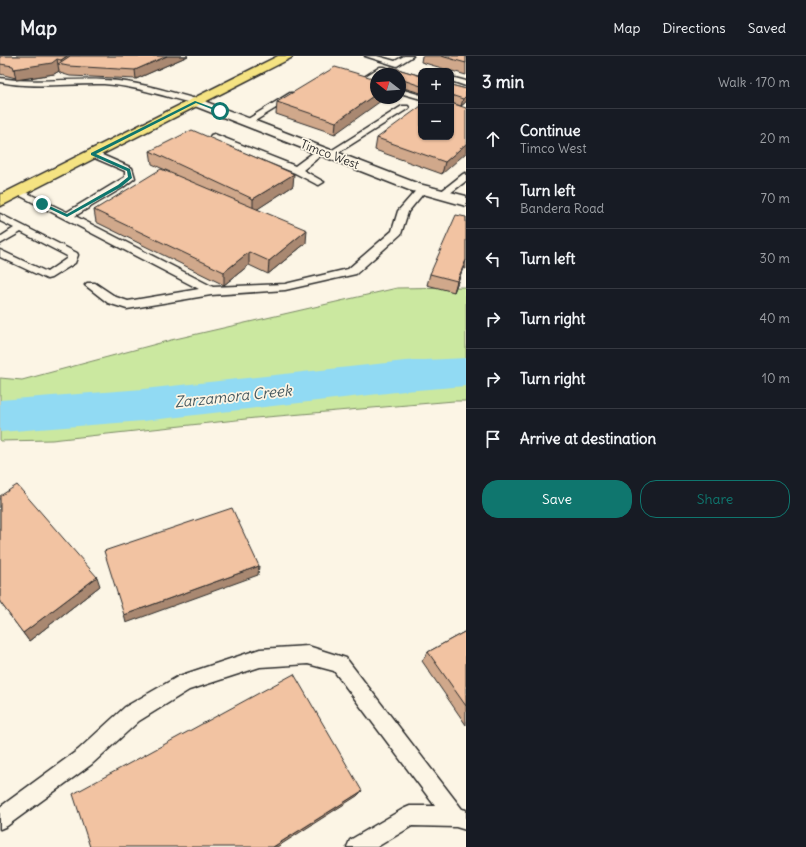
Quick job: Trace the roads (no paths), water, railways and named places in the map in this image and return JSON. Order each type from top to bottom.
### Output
[{"type":"main road","points":[[0,201],[286,56]]},
{"type":"street","name":"Timco West","points":[[196,102],[422,189],[466,201]]},
{"type":"lane","points":[[369,56],[415,69]]},
{"type":"lane","points":[[396,64],[409,56]]},
{"type":"lane","points":[[406,75],[418,78]]},
{"type":"lane","points":[[370,76],[365,79],[370,81]]},
{"type":"lane","points":[[0,80],[28,84],[104,82],[151,89],[196,102]]},
{"type":"lane","points":[[454,80],[466,84]]},
{"type":"lane","points":[[247,122],[302,90]]},
{"type":"lane","points":[[406,93],[418,96]]},
{"type":"lane","points":[[298,171],[299,167],[405,108]]},
{"type":"lane","points":[[214,137],[298,171],[319,182]]},
{"type":"lane","points":[[67,216],[130,178],[129,170],[93,154]]},
{"type":"lane","points":[[442,195],[466,176]]},
{"type":"lane","points":[[91,285],[112,300],[127,305],[211,291],[285,287],[352,272],[397,232],[403,211],[422,189]]},
{"type":"lane","points":[[18,192],[132,248],[211,291]]},
{"type":"lane","points":[[0,217],[73,255],[71,261],[47,276],[0,253]]},
{"type":"lane","points":[[0,241],[21,228]]},
{"type":"lane","points":[[0,818],[85,757],[132,714],[185,682],[260,658],[308,655],[340,664],[461,818]]},
{"type":"lane","points":[[357,847],[410,816],[461,818]]},
{"type":"waterway","name":"Zarzamora Creek","points":[[0,416],[143,405],[405,376],[466,372]]}]
